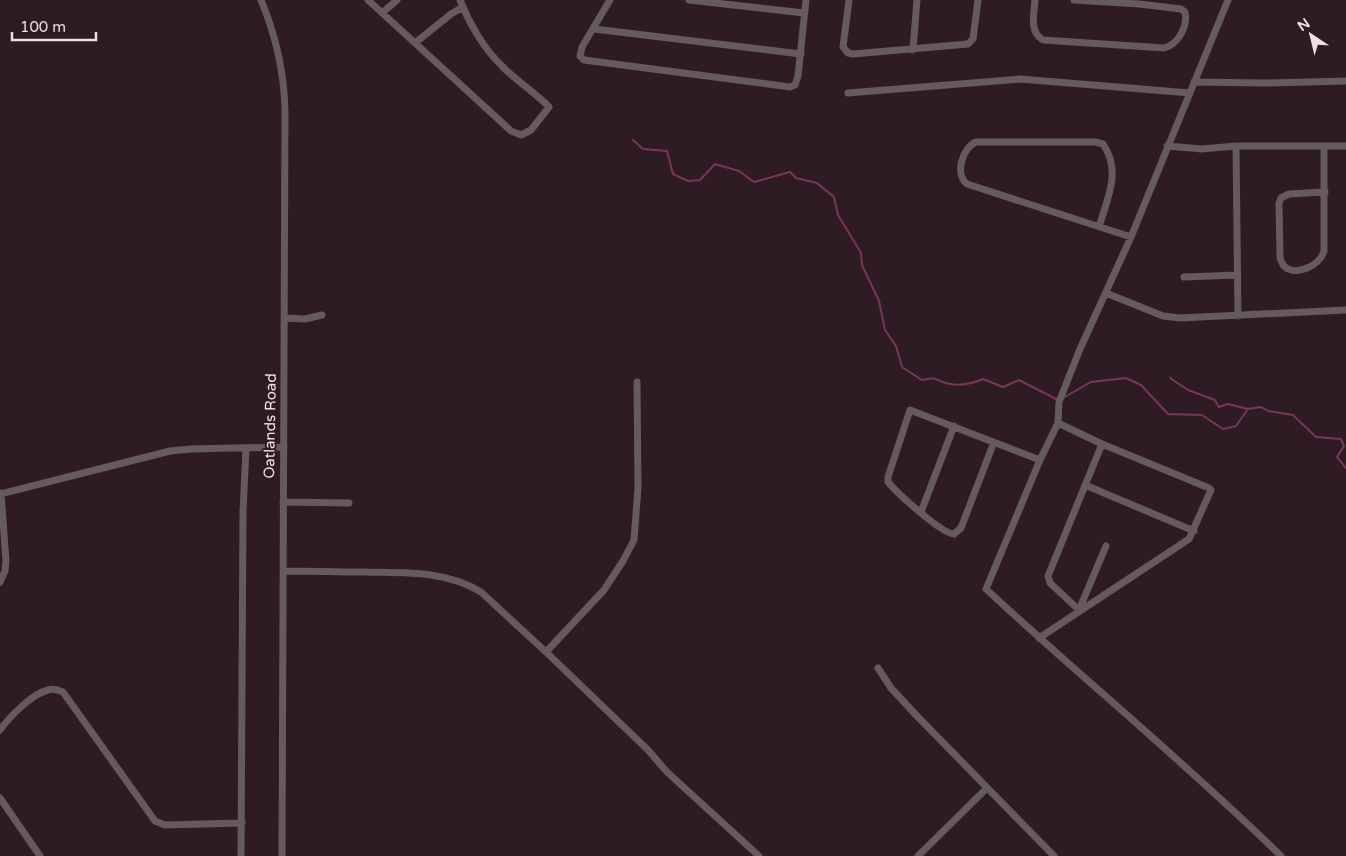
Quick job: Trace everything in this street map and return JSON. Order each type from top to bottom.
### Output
[{"type":"street","name":"Oatlands Road","points":[[260,0],[276,42],[281,62],[284,95],[285,318],[282,502],[282,856]]},
{"type":"street","points":[[368,0],[415,44],[511,131],[521,135],[531,130],[549,107],[540,97],[501,66],[480,38],[462,4],[415,44]]},
{"type":"street","points":[[382,12],[397,0]]},
{"type":"street","points":[[610,0],[580,53],[581,58],[588,62],[782,86],[792,86],[797,82],[806,0]]},
{"type":"street","points":[[689,0],[804,13]]},
{"type":"street","points":[[849,0],[843,47],[848,53],[966,45],[973,38],[978,0]]},
{"type":"street","points":[[913,50],[918,0]]},
{"type":"street","points":[[1035,0],[1034,32],[1043,40],[1164,48],[1170,47],[1176,42],[1187,19],[1186,12],[1181,9],[1139,2],[1074,0]]},
{"type":"street","points":[[1228,0],[1131,236],[1080,349],[1059,402],[1058,423],[1040,460],[986,589],[1220,798],[1281,856]]},
{"type":"street","points":[[594,29],[801,54]]},
{"type":"street","points":[[848,93],[1020,80],[1190,93]]},
{"type":"street","points":[[1194,82],[1346,81]]},
{"type":"street","points":[[1099,227],[1113,177],[1112,167],[1104,144],[1095,142],[976,142],[970,146],[965,154],[960,177],[966,184],[1099,227],[1131,236]]},
{"type":"street","points":[[1167,146],[1202,149],[1236,146],[1346,146]]},
{"type":"street","points":[[1236,146],[1238,316]]},
{"type":"street","points":[[1324,146],[1325,192],[1324,251],[1322,257],[1311,267],[1299,269],[1284,266],[1280,258],[1279,203],[1281,198],[1289,194],[1325,192]]},
{"type":"street","points":[[1184,277],[1238,275]]},
{"type":"street","points":[[1106,293],[1171,318],[1346,310]]},
{"type":"street","points":[[285,318],[305,319],[322,315]]},
{"type":"street","points":[[546,652],[604,590],[624,561],[634,540],[638,488],[637,382]]},
{"type":"street","points":[[994,442],[959,531],[950,534],[921,512],[888,482],[910,410],[954,426],[1040,460]]},
{"type":"street","points":[[1039,638],[1079,610],[1186,542],[1194,531],[1211,491],[1210,488],[1102,444],[1058,423]]},
{"type":"street","points":[[921,512],[954,426]]},
{"type":"street","points":[[1079,610],[1050,583],[1048,576],[1102,444]]},
{"type":"street","points":[[0,582],[5,571],[6,561],[1,494],[170,451],[284,447]]},
{"type":"street","points":[[241,856],[243,512],[246,449]]},
{"type":"street","points":[[1085,485],[1194,531]]},
{"type":"street","points":[[282,502],[349,503]]},
{"type":"street","points":[[1079,610],[1106,546]]},
{"type":"street","points":[[283,571],[417,573],[471,586],[546,652],[648,750],[667,772],[759,856]]},
{"type":"street","points":[[878,668],[891,688],[1054,856]]},
{"type":"street","points":[[0,730],[8,718],[34,698],[47,690],[58,690],[63,692],[155,821],[165,825],[242,824]]},
{"type":"street","points":[[918,856],[986,788]]},
{"type":"street","points":[[0,798],[40,856]]},
{"type":"waterway","points":[[633,140],[643,149],[667,151],[673,174],[688,181],[700,180],[715,164],[739,171],[754,182],[790,172],[796,178],[817,183],[834,197],[838,215],[861,253],[862,265],[879,301],[885,330],[896,346],[902,367],[922,380],[933,379],[956,385],[969,384],[983,379],[1003,387],[1019,380],[1056,399]]},
{"type":"waterway","points":[[1063,398],[1091,382],[1126,378],[1141,385],[1168,414],[1202,415],[1223,429],[1236,426],[1248,409]]},
{"type":"waterway","points":[[1170,378],[1188,390],[1215,400],[1219,407],[1228,404],[1248,409],[1261,407],[1268,411],[1293,415],[1316,437],[1341,439],[1344,446],[1337,457],[1346,468]]}]
